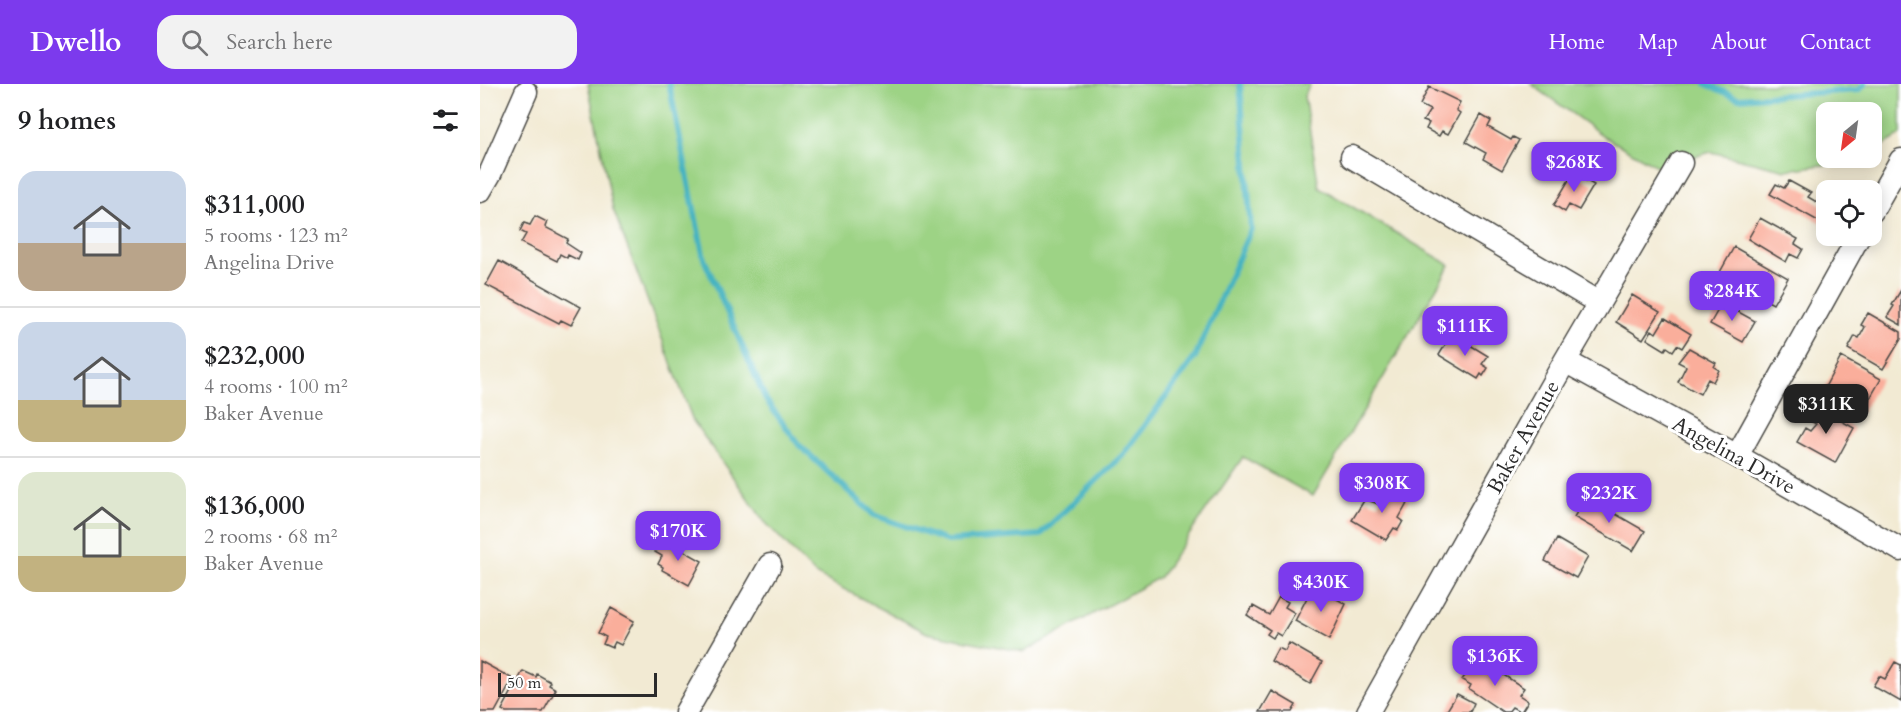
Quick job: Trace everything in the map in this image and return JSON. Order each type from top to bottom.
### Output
[{"type":"street","points":[[480,191],[490,174],[526,92]]},
{"type":"street","points":[[1352,157],[1599,303]]},
{"type":"street","points":[[1882,193],[1901,160]]},
{"type":"street","name":"Baker Avenue","points":[[1368,712],[1565,362],[1681,164]]},
{"type":"street","points":[[1737,456],[1852,246]]},
{"type":"street","name":"Angelina Drive","points":[[1565,362],[1737,456],[1901,550]]},
{"type":"street","points":[[686,712],[770,565]]},
{"type":"green space","points":[[588,84],[1310,84],[1304,96],[1319,187],[1450,265],[1313,496],[1243,457],[1160,577],[1024,652],[927,633],[815,574],[764,521],[693,421],[613,209]]},
{"type":"green space","points":[[1531,84],[1901,84],[1901,135],[1882,146],[1882,102],[1816,102],[1816,166],[1786,170],[1711,152],[1658,167],[1605,137]]},
{"type":"building","points":[[1429,87],[1460,102],[1456,110],[1460,113],[1448,134],[1442,131],[1439,136],[1426,129],[1429,123],[1423,121],[1430,110],[1420,105]]},
{"type":"building","points":[[1481,115],[1491,121],[1488,127],[1511,140],[1513,137],[1519,140],[1502,170],[1483,159],[1486,153],[1466,142]]},
{"type":"building","points":[[1573,173],[1594,185],[1579,210],[1569,205],[1565,212],[1554,205]]},
{"type":"building","points":[[1789,181],[1811,193],[1808,197],[1816,202],[1816,220],[1770,194],[1776,184],[1784,188]]},
{"type":"building","points":[[535,216],[547,222],[545,227],[568,239],[566,243],[581,253],[578,260],[560,254],[557,261],[521,243],[526,234],[520,231],[524,223],[530,225]]},
{"type":"building","points":[[1760,218],[1798,239],[1795,244],[1803,249],[1798,258],[1790,254],[1786,262],[1748,239]]},
{"type":"building","points":[[1734,247],[1788,278],[1773,304],[1719,274]]},
{"type":"building","points":[[499,261],[581,307],[571,325],[561,320],[559,323],[486,285]]},
{"type":"building","points":[[1901,290],[1901,325],[1887,317]]},
{"type":"building","points":[[1632,295],[1660,312],[1643,339],[1616,322]]},
{"type":"building","points":[[1722,303],[1755,321],[1743,342],[1710,324]]},
{"type":"building","points":[[1868,313],[1901,332],[1901,339],[1883,369],[1848,349],[1855,336],[1859,338],[1865,327],[1861,325]]},
{"type":"building","points":[[1665,318],[1691,334],[1682,348],[1677,345],[1673,351],[1667,347],[1665,350],[1647,339],[1652,330],[1656,333]]},
{"type":"building","points":[[1452,334],[1488,356],[1482,364],[1488,368],[1483,376],[1481,374],[1478,379],[1439,355]]},
{"type":"building","points":[[1689,348],[1716,363],[1714,367],[1719,370],[1713,382],[1708,379],[1700,394],[1678,382],[1686,366],[1678,362]]},
{"type":"building","points":[[1841,357],[1881,379],[1862,412],[1823,391]]},
{"type":"building","points":[[1815,406],[1854,428],[1835,463],[1797,442],[1805,428],[1810,431],[1816,424],[1807,419]]},
{"type":"building","points":[[1388,488],[1409,500],[1399,518],[1403,521],[1398,530],[1394,528],[1386,540],[1352,520],[1365,499],[1378,504]]},
{"type":"building","points":[[1586,497],[1645,531],[1633,551],[1574,517]]},
{"type":"building","points":[[663,539],[702,561],[689,585],[662,570],[663,567],[658,564],[662,556],[655,552]]},
{"type":"building","points":[[1557,539],[1588,557],[1576,578],[1545,561]]},
{"type":"building","points":[[1313,586],[1346,604],[1329,640],[1295,621]]},
{"type":"building","points":[[1279,597],[1288,602],[1285,607],[1295,613],[1281,636],[1276,633],[1273,638],[1267,634],[1270,630],[1247,615],[1253,606],[1269,615]]},
{"type":"building","points":[[611,608],[634,621],[621,645],[615,642],[612,648],[603,644],[606,637],[598,633]]},
{"type":"building","points":[[1289,643],[1322,662],[1310,684],[1271,661],[1278,648],[1285,651]]},
{"type":"building","points":[[1477,658],[1524,688],[1519,695],[1528,701],[1521,712],[1512,707],[1508,712],[1503,712],[1469,689],[1471,685],[1462,680]]},
{"type":"building","points":[[480,661],[513,679],[495,712],[480,712]]},
{"type":"building","points":[[1895,662],[1901,665],[1901,702],[1873,686],[1879,676],[1885,679]]},
{"type":"building","points":[[523,671],[536,677],[537,674],[551,682],[549,685],[556,689],[543,712],[506,712],[502,710]]},
{"type":"building","points":[[1272,691],[1296,705],[1292,712],[1260,712]]},
{"type":"building","points":[[1457,694],[1474,703],[1470,712],[1446,712]]},
{"type":"waterway","points":[[669,84],[704,259],[766,400],[799,445],[874,515],[947,541],[1040,535],[1124,454],[1195,357],[1251,229],[1240,84]]},
{"type":"waterway","points":[[1706,84],[1738,98],[1859,90],[1865,84]]}]
